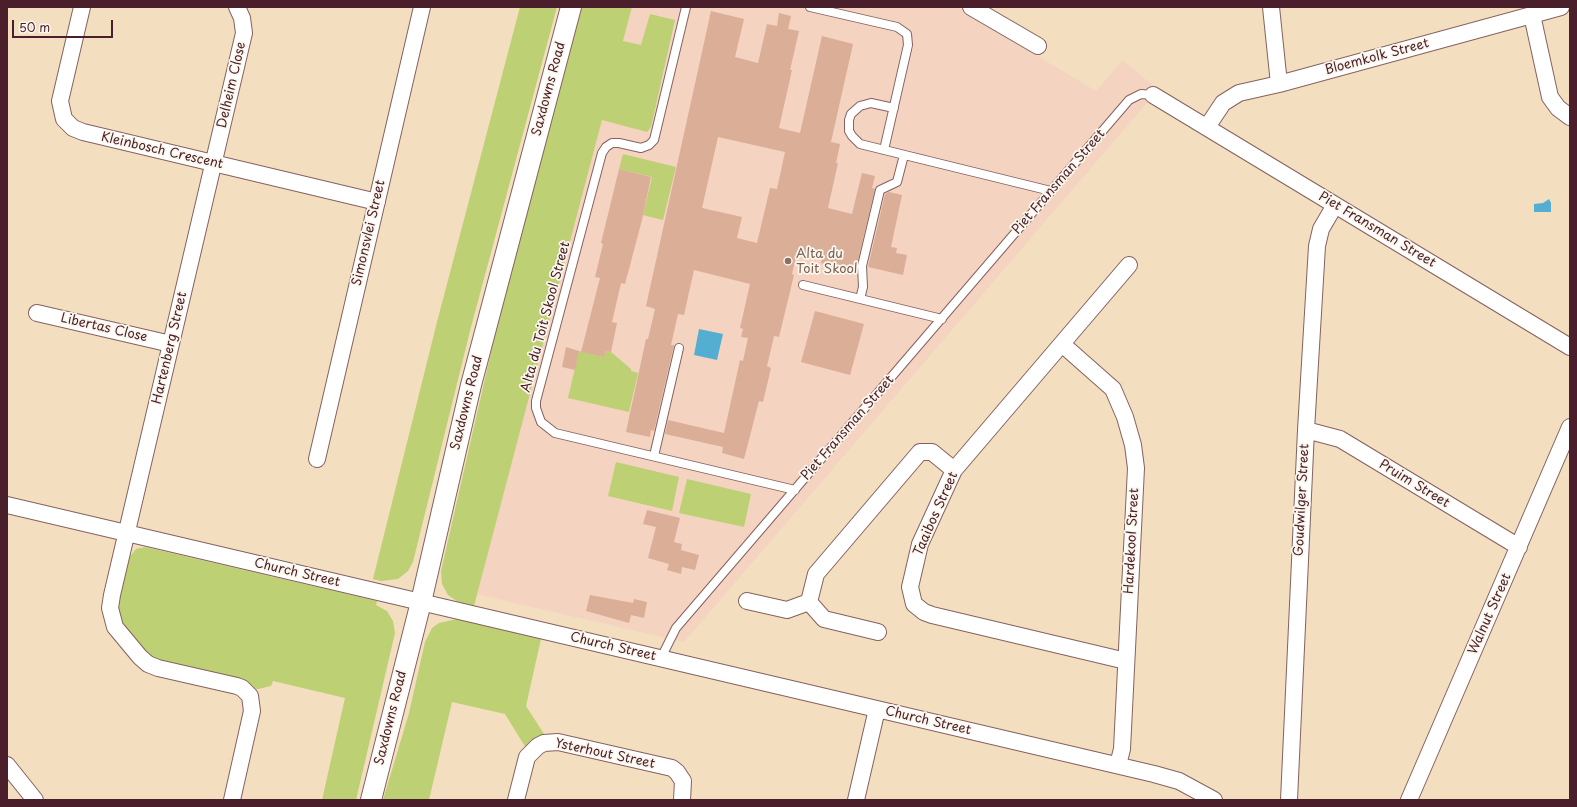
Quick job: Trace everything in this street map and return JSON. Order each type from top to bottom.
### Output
[{"type":"street","name":"Kleinbosch Crescent","points":[[82,7],[60,101],[62,113],[68,124],[83,132],[377,202]]},
{"type":"street","name":"Simonsvlei Street","points":[[317,459],[422,7]]},
{"type":"street","name":"Saxdowns Road","points":[[371,800],[421,602],[471,385],[571,7]]},
{"type":"street","points":[[971,7],[1038,46]]},
{"type":"street","points":[[1271,7],[1279,84]]},
{"type":"street","name":"Bloemkolk Street","points":[[1207,127],[1223,103],[1239,93],[1279,84],[1561,7]]},
{"type":"street","name":"Delheim Close","points":[[213,163],[244,33],[242,11]]},
{"type":"street","points":[[1532,15],[1550,97],[1558,108],[1570,117]]},
{"type":"street","name":"Piet Fransman Street","points":[[1153,95],[1570,347]]},
{"type":"street","name":"Hartenberg Street","points":[[213,163],[126,533],[111,602],[111,615],[115,627],[140,657],[148,664],[158,668],[237,686],[242,688],[250,696],[252,712],[232,800]]},
{"type":"street","name":"Goudwilger Street","points":[[1289,800],[1306,430],[1317,246],[1321,229],[1335,205]]},
{"type":"street","name":"Taaibos Street","points":[[1126,661],[932,615],[924,612],[914,604],[910,587],[920,544],[954,470],[1129,265]]},
{"type":"street","name":"Libertas Close","points":[[37,313],[171,344]]},
{"type":"street","name":"Hardekool Street","points":[[1062,344],[1113,389],[1125,417],[1133,445],[1136,468],[1122,749],[1118,765]]},
{"type":"street","name":"Walnut Street","points":[[1409,800],[1570,427]]},
{"type":"street","name":"Pruim Street","points":[[1306,430],[1340,439],[1519,547]]},
{"type":"street","points":[[809,602],[816,574],[917,455],[925,451],[932,452],[954,470]]},
{"type":"street","name":"Church Street","points":[[7,505],[1118,765],[1179,781],[1214,800]]},
{"type":"street","points":[[747,601],[787,610],[809,602]]},
{"type":"street","points":[[809,602],[824,619],[878,632]]},
{"type":"street","points":[[856,800],[877,709]]},
{"type":"street","name":"Ysterhout Street","points":[[516,800],[527,757],[538,746],[551,742],[558,742],[672,768],[681,776],[684,787],[682,800]]},
{"type":"street","points":[[7,765],[35,800]]},
{"type":"lane","name":"Alta du Toit Skool Street","points":[[686,7],[654,140],[641,148],[612,143],[606,147],[602,153],[536,401],[536,408],[541,422],[555,433],[795,490]]},
{"type":"lane","points":[[810,7],[897,27],[904,31],[908,38],[908,45],[884,150]]},
{"type":"lane","name":"Piet Fransman Street","points":[[661,658],[676,628],[1130,100],[1141,94],[1153,95]]},
{"type":"lane","points":[[894,108],[871,102],[865,103],[855,109],[849,120],[849,131],[860,144],[1051,191]]},
{"type":"lane","points":[[860,299],[863,287],[862,266],[880,190],[897,182],[904,155]]},
{"type":"lane","points":[[804,285],[942,319]]},
{"type":"lane","points":[[654,456],[679,348]]},
{"type":"shaded area","name":"Alta du Toit Skool","points":[[632,7],[956,7],[1096,91],[1123,60],[1158,90],[684,642],[476,594]]},
{"type":"green space","points":[[520,7],[557,7],[471,327],[413,562],[408,571],[398,579],[381,581],[373,579],[437,322]]},
{"type":"green space","points":[[582,7],[632,7],[623,41],[641,45],[650,14],[675,20],[651,127],[647,132],[602,120],[474,606],[458,602],[448,595],[442,584],[441,571],[505,291]]},
{"type":"green space","points":[[623,154],[676,167],[663,220],[643,215],[652,177],[619,169]]},
{"type":"green space","points":[[579,351],[604,357],[606,351],[611,352],[631,369],[631,371],[638,373],[629,412],[568,398]]},
{"type":"green space","points":[[616,462],[679,477],[672,511],[608,496]]},
{"type":"green space","points":[[687,479],[751,494],[744,527],[679,513]]},
{"type":"green space","points":[[145,547],[377,601],[376,605],[387,611],[393,621],[395,633],[356,800],[322,800],[345,698],[273,681],[271,686],[254,690],[160,662],[150,657],[120,622],[117,605],[128,559],[136,549]]},
{"type":"green space","points":[[457,619],[541,639],[526,706],[546,737],[526,748],[505,714],[452,702],[429,800],[383,800],[409,713],[425,642],[432,628],[439,623]]},
{"type":"water","points":[[1549,199],[1551,203],[1551,212],[1534,212],[1534,204],[1543,203]]},
{"type":"water","points":[[699,329],[723,334],[717,360],[694,355]]},
{"type":"building","points":[[711,11],[744,19],[735,57],[758,63],[767,24],[777,26],[779,13],[791,16],[788,29],[799,31],[779,128],[800,133],[822,36],[853,44],[831,142],[840,144],[836,163],[838,163],[828,208],[852,214],[862,173],[875,176],[872,188],[875,189],[857,264],[855,264],[853,271],[841,268],[840,271],[826,268],[827,265],[821,263],[822,258],[797,252],[792,274],[794,275],[779,337],[774,336],[767,366],[771,368],[763,402],[759,401],[744,459],[722,453],[723,447],[665,434],[668,420],[724,433],[740,360],[743,361],[748,338],[741,337],[743,329],[740,328],[750,284],[694,270],[684,315],[678,314],[671,345],[674,345],[654,431],[651,430],[650,437],[626,432],[646,339],[648,339],[655,309],[646,306]],"holes":[[[718,137],[785,152],[777,189],[770,188],[757,243],[737,238],[742,217],[702,208]]]},
{"type":"building","points":[[619,169],[651,177],[642,220],[625,284],[621,283],[612,322],[617,323],[611,352],[606,351],[604,357],[581,352],[600,278],[595,277],[603,244],[601,243]]},
{"type":"building","points":[[889,192],[902,195],[891,247],[897,248],[896,253],[907,255],[903,275],[868,267],[885,194]]},
{"type":"building","points":[[815,311],[864,324],[850,375],[801,362]]},
{"type":"building","points":[[566,347],[579,351],[575,370],[562,367]]},
{"type":"building","points":[[647,510],[680,518],[674,542],[682,544],[681,550],[699,555],[695,570],[682,567],[681,574],[667,570],[669,564],[648,558],[656,527],[643,524]]},
{"type":"building","points":[[590,595],[633,603],[634,599],[647,602],[644,618],[631,615],[629,623],[586,611]]},
{"type":"place","name":"Alta du Toit Skool","points":[[788,261]]}]
